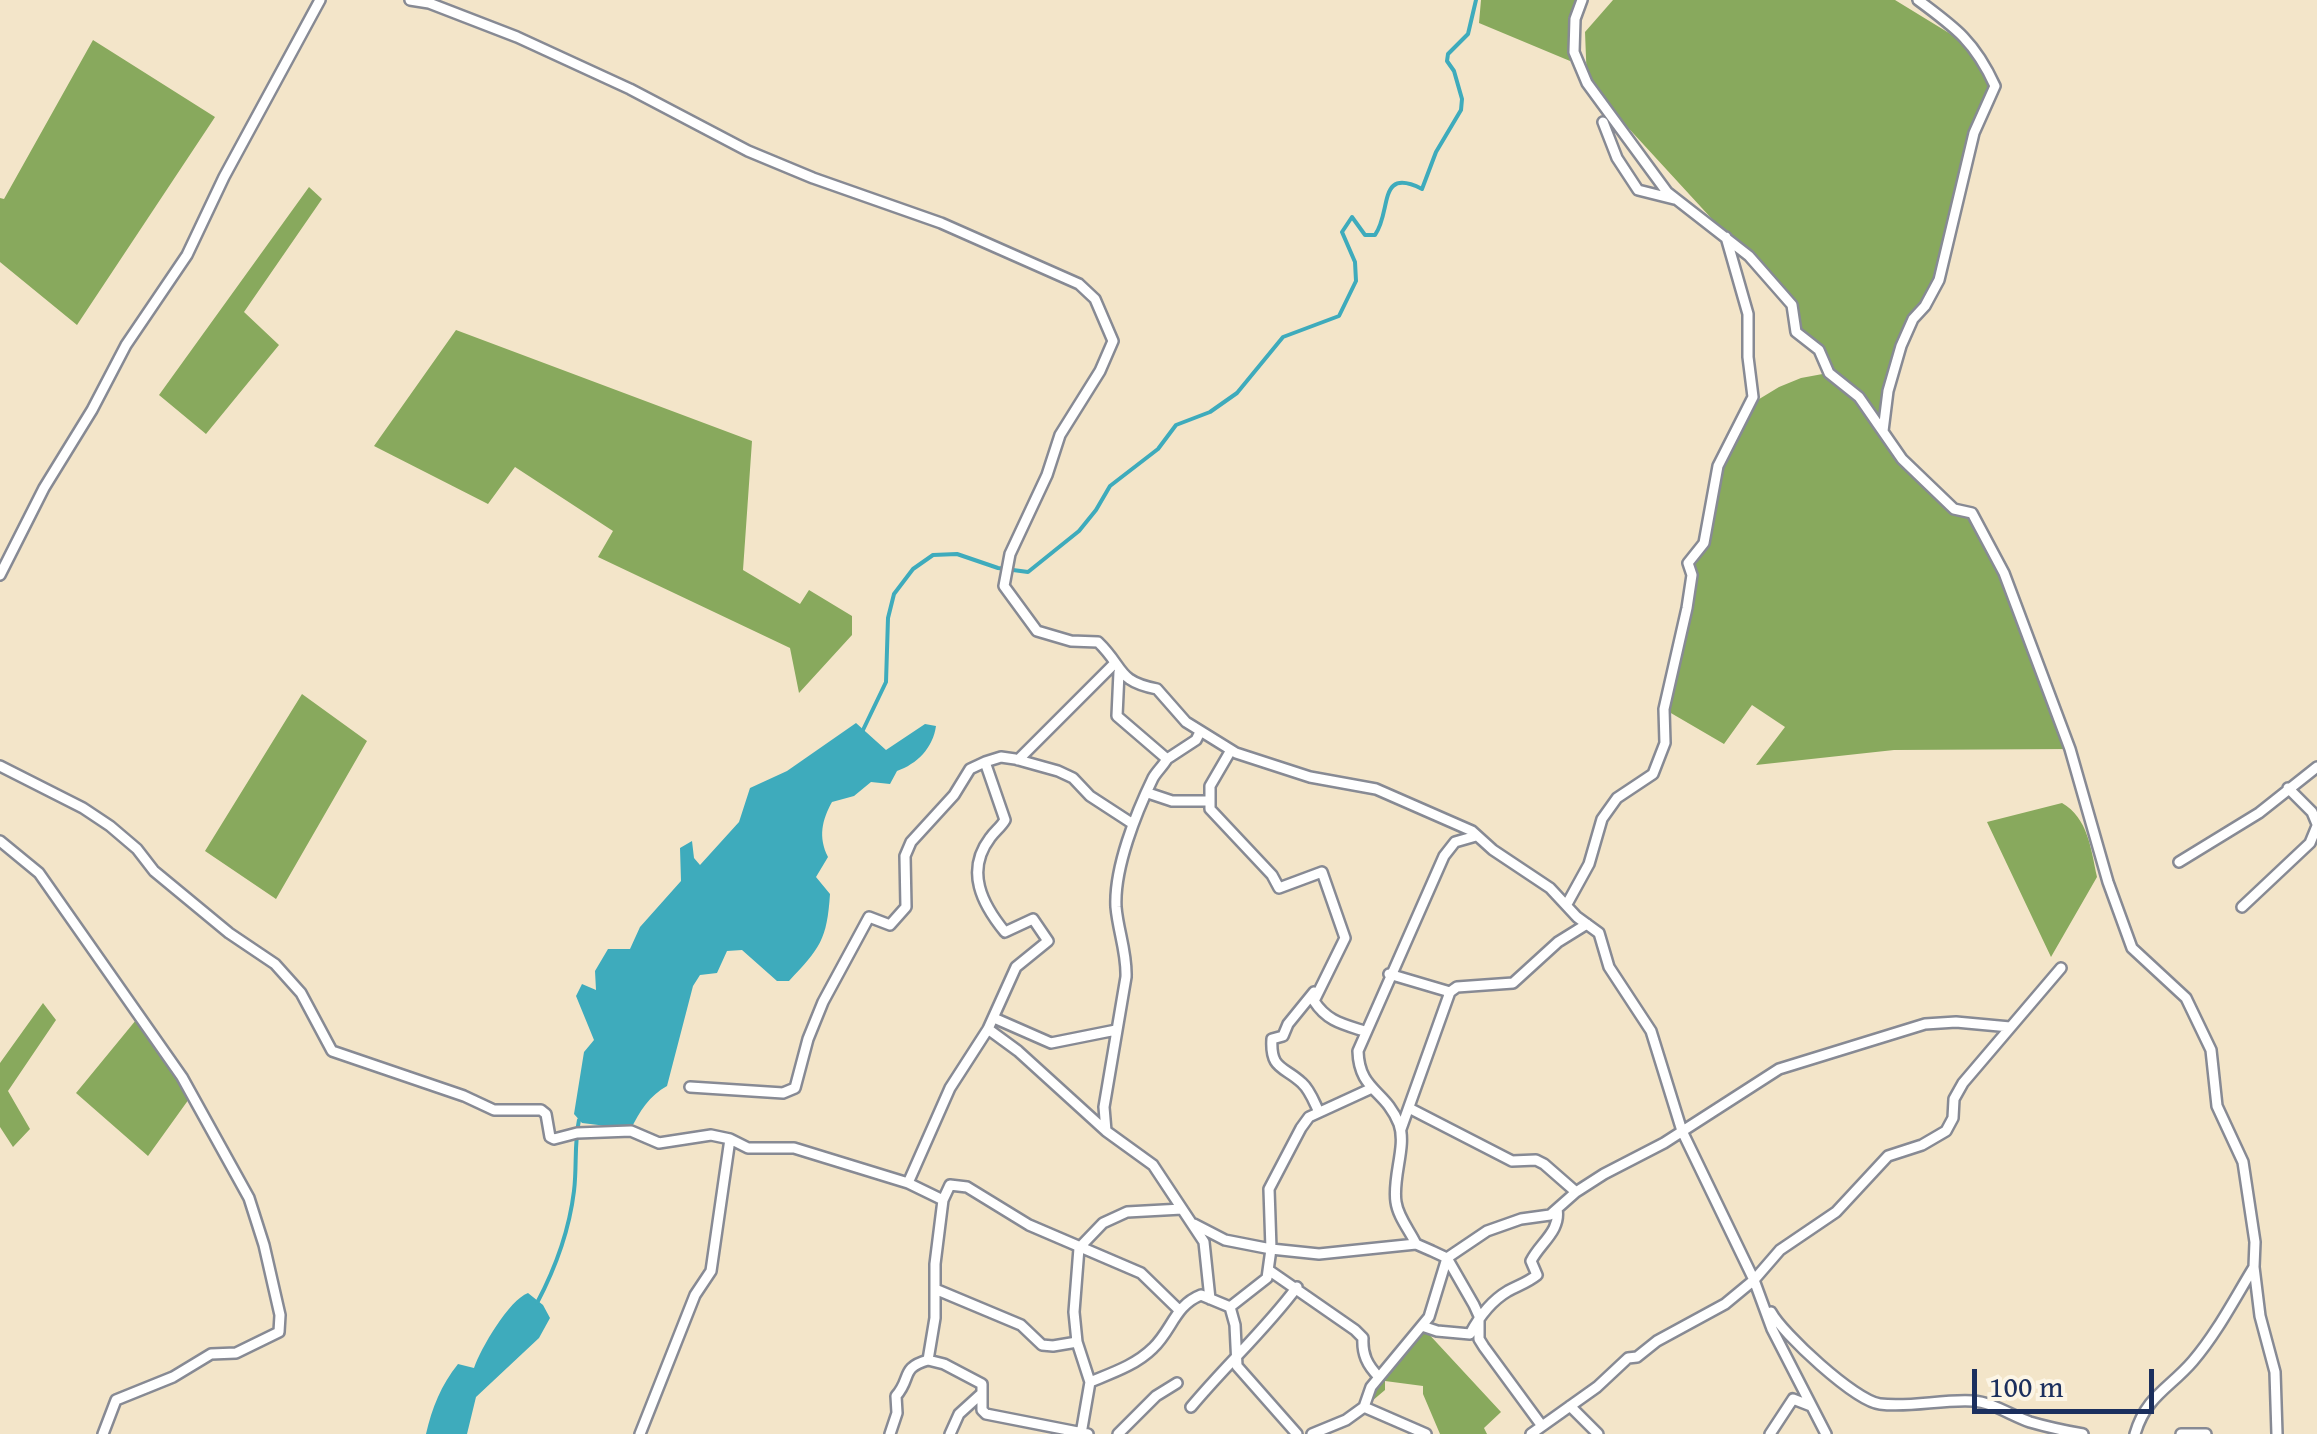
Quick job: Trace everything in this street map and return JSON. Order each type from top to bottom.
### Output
[{"type":"street","points":[[0,575],[68,445],[137,328],[186,256],[224,176],[320,0]]},
{"type":"street","points":[[410,0],[429,2],[517,37],[630,89],[748,151],[941,223],[1079,284],[1091,293],[1108,325],[1112,347],[1060,435],[1047,475],[1010,554],[1003,582],[1037,631],[1066,640],[1098,642],[1131,682],[1158,689],[1186,722],[1230,750],[1310,777],[1376,790],[1444,816],[1472,830],[1542,881],[1599,932],[1608,967],[1651,1031],[1682,1131],[1754,1282],[1778,1325],[1788,1330],[1801,1350],[1822,1363],[1836,1380],[1876,1404],[1976,1401],[2030,1422],[2083,1434]]},
{"type":"street","points":[[1582,0],[1574,19],[1576,64],[1586,83],[1667,192],[1749,256],[1792,305],[1796,332],[1819,350],[1829,373],[1858,397],[1902,459],[1954,509],[1972,512],[2004,573],[2076,765],[2108,882],[2132,948],[2186,998],[2211,1050],[2216,1106],[2243,1162],[2255,1242],[2260,1316],[2275,1372],[2277,1434]]},
{"type":"street","points":[[1883,432],[1888,391],[1901,346],[1939,280],[1974,133],[1995,86],[1980,52],[1918,0]]},
{"type":"street","points":[[1603,122],[1617,158],[1638,190],[1676,200]]},
{"type":"street","points":[[1567,904],[1589,864],[1602,819],[1617,798],[1653,774],[1665,743],[1664,709],[1692,576],[1688,563],[1704,542],[1718,466],[1753,397],[1748,314],[1725,236]]},
{"type":"street","points":[[1117,667],[1117,716],[1167,760]]},
{"type":"street","points":[[1018,760],[1117,667]]},
{"type":"street","points":[[1106,1130],[1104,1107],[1126,957],[1116,908],[1133,824],[1153,779],[1167,760],[1196,740],[1200,732]]},
{"type":"street","points":[[1230,750],[1210,786],[1208,800],[1218,822],[1245,844],[1279,888],[1322,872],[1345,938],[1314,1000],[1323,1014],[1335,1022],[1364,1031]]},
{"type":"street","points":[[690,1087],[783,1093],[794,1088],[823,1002],[854,949],[864,923],[869,918],[890,925],[898,920],[906,907],[905,856],[912,842],[954,796],[970,769],[1001,757],[1073,778],[1090,796],[1133,824]]},
{"type":"street","points":[[908,1183],[950,1088],[994,1018],[1016,967],[1048,939],[1033,920],[1006,932],[983,900],[976,878],[978,862],[987,841],[1005,820],[986,762]]},
{"type":"street","points":[[0,766],[110,826],[137,849],[157,874],[274,964],[300,992],[332,1052],[464,1096],[494,1110],[541,1110],[554,1139],[576,1132],[630,1131],[660,1144],[710,1136],[730,1139],[748,1148],[794,1148],[908,1183],[943,1200]]},
{"type":"street","points":[[2180,862],[2258,812],[2317,767]]},
{"type":"street","points":[[2242,908],[2310,843],[2317,825],[2312,812],[2288,788]]},
{"type":"street","points":[[1148,793],[1172,801],[1208,800]]},
{"type":"street","points":[[1401,1130],[1390,1104],[1370,1089],[1358,1067],[1358,1052],[1444,856],[1456,842],[1476,836]]},
{"type":"street","points":[[0,841],[38,873],[182,1076],[248,1198],[264,1245],[280,1315],[279,1332],[236,1354],[211,1354],[173,1376],[116,1400],[103,1434]]},
{"type":"street","points":[[1416,1244],[1396,1206],[1394,1182],[1401,1130],[1450,992],[1457,987],[1513,983],[1558,942],[1588,924]]},
{"type":"street","points":[[1532,1434],[1628,1358],[1637,1357],[1657,1341],[1717,1309],[1754,1282],[1780,1250],[1836,1212],[1888,1156],[1922,1145],[1946,1130],[1953,1118],[1954,1098],[1964,1082],[2062,968]]},
{"type":"street","points":[[1319,1112],[1302,1082],[1281,1070],[1274,1060],[1272,1038],[1283,1036],[1288,1024],[1332,970]]},
{"type":"street","points":[[1389,974],[1450,992]]},
{"type":"street","points":[[994,1018],[1050,1043],[1116,1030]]},
{"type":"street","points":[[1312,1434],[1346,1420],[1364,1406],[1379,1378],[1432,1311],[1447,1258],[1487,1230],[1550,1215],[1576,1192],[1779,1069],[1925,1024],[2010,1026]]},
{"type":"street","points":[[988,1029],[1153,1165],[1208,1254],[1210,1299]]},
{"type":"street","points":[[1230,1307],[1270,1272],[1269,1188],[1301,1128],[1319,1112],[1370,1089]]},
{"type":"street","points":[[1409,1108],[1512,1160],[1544,1164],[1576,1192]]},
{"type":"street","points":[[640,1434],[694,1295],[710,1272],[730,1139]]},
{"type":"street","points":[[928,1360],[936,1318],[943,1200],[950,1185],[967,1187],[1029,1225],[1141,1273],[1179,1310]]},
{"type":"street","points":[[890,1434],[897,1414],[896,1396],[907,1371],[928,1360],[982,1384],[982,1410],[986,1414],[1084,1434],[1090,1382],[1077,1342],[1074,1312],[1079,1248],[1103,1223],[1127,1212],[1182,1210]]},
{"type":"street","points":[[1422,1326],[1470,1334],[1479,1316],[1537,1275],[1532,1262],[1538,1248],[1551,1236],[1560,1217],[1558,1210]]},
{"type":"street","points":[[1191,1223],[1225,1240],[1271,1249],[1319,1254],[1416,1244],[1447,1258],[1479,1316],[1479,1339],[1484,1348],[1508,1375],[1516,1394],[1542,1426]]},
{"type":"street","points":[[2135,1434],[2141,1412],[2192,1363],[2254,1267]]},
{"type":"street","points":[[1270,1272],[1358,1332],[1363,1340],[1362,1352],[1379,1378]]},
{"type":"street","points":[[1754,1282],[1772,1329],[1826,1434]]},
{"type":"street","points":[[1191,1407],[1297,1288]]},
{"type":"street","points":[[935,1289],[1020,1325],[1042,1344],[1077,1342]]},
{"type":"street","points":[[1090,1382],[1131,1364],[1158,1344],[1188,1300],[1200,1296],[1230,1307]]},
{"type":"street","points":[[1230,1307],[1235,1325],[1235,1356],[1241,1372],[1297,1434]]},
{"type":"street","points":[[1118,1434],[1156,1396],[1177,1384]]},
{"type":"street","points":[[950,1434],[959,1414],[981,1394]]},
{"type":"street","points":[[1770,1434],[1793,1399],[1811,1406]]},
{"type":"street","points":[[1364,1406],[1426,1434]]},
{"type":"street","points":[[1570,1406],[1598,1434]]},
{"type":"street","points":[[2181,1434],[2206,1434]]},
{"type":"green space","points":[[1481,0],[1577,0],[1568,19],[1570,61],[1479,23]]},
{"type":"green space","points":[[1613,0],[1895,0],[1980,52],[1995,86],[1974,133],[1939,280],[1908,330],[1890,384],[1883,431],[1933,491],[1972,513],[2004,573],[2070,749],[1894,750],[1756,765],[1785,727],[1752,705],[1724,744],[1664,709],[1687,608],[1688,563],[1704,542],[1718,466],[1751,404],[1801,378],[1828,373],[1819,350],[1796,332],[1791,305],[1587,83],[1585,32]]},
{"type":"green space","points":[[93,40],[215,117],[77,325],[0,262],[0,198],[4,199]]},
{"type":"green space","points":[[309,187],[322,199],[244,312],[279,345],[206,434],[159,395]]},
{"type":"green space","points":[[456,330],[752,441],[743,570],[800,604],[809,590],[852,616],[852,635],[799,693],[790,648],[598,557],[613,531],[515,467],[488,504],[374,446]]},
{"type":"green space","points":[[302,694],[367,741],[276,899],[205,851]]},
{"type":"green space","points":[[2062,803],[2083,826],[2097,877],[2051,957],[1987,822]]},
{"type":"green space","points":[[43,1003],[56,1020],[8,1091],[30,1129],[13,1147],[0,1127],[0,1063]]},
{"type":"green space","points":[[136,1020],[189,1099],[148,1156],[76,1093]]},
{"type":"green space","points":[[1425,1330],[1501,1412],[1484,1428],[1487,1434],[1440,1434],[1423,1386],[1385,1381],[1385,1390],[1372,1401],[1373,1393]]},
{"type":"water","points":[[856,723],[886,750],[925,724],[936,726],[923,754],[897,771],[890,784],[871,782],[854,796],[832,802],[822,829],[828,857],[816,877],[830,894],[829,910],[815,951],[789,981],[777,981],[742,950],[727,951],[717,973],[700,975],[693,986],[667,1086],[646,1104],[631,1129],[582,1123],[574,1114],[584,1052],[594,1040],[576,996],[582,984],[596,990],[595,971],[608,949],[630,949],[640,927],[681,881],[680,848],[692,841],[694,858],[700,865],[739,822],[750,788],[787,771]]},
{"type":"water","points":[[528,1293],[543,1305],[550,1318],[539,1338],[476,1397],[467,1434],[426,1434],[438,1397],[452,1372],[458,1364],[474,1368],[504,1315]]},
{"type":"waterway","points":[[863,730],[886,682],[888,618],[894,594],[913,569],[933,555],[957,554],[998,568],[1028,572],[1079,531],[1110,486],[1158,449],[1176,425],[1210,412],[1237,393],[1283,337],[1339,316],[1356,281],[1355,262],[1342,232],[1352,217],[1365,235],[1375,235],[1392,187],[1408,183],[1422,189],[1436,152],[1461,110],[1462,99],[1447,61],[1448,54],[1468,34],[1476,0]]},
{"type":"waterway","points":[[537,1303],[556,1263],[569,1221],[579,1120]]}]
